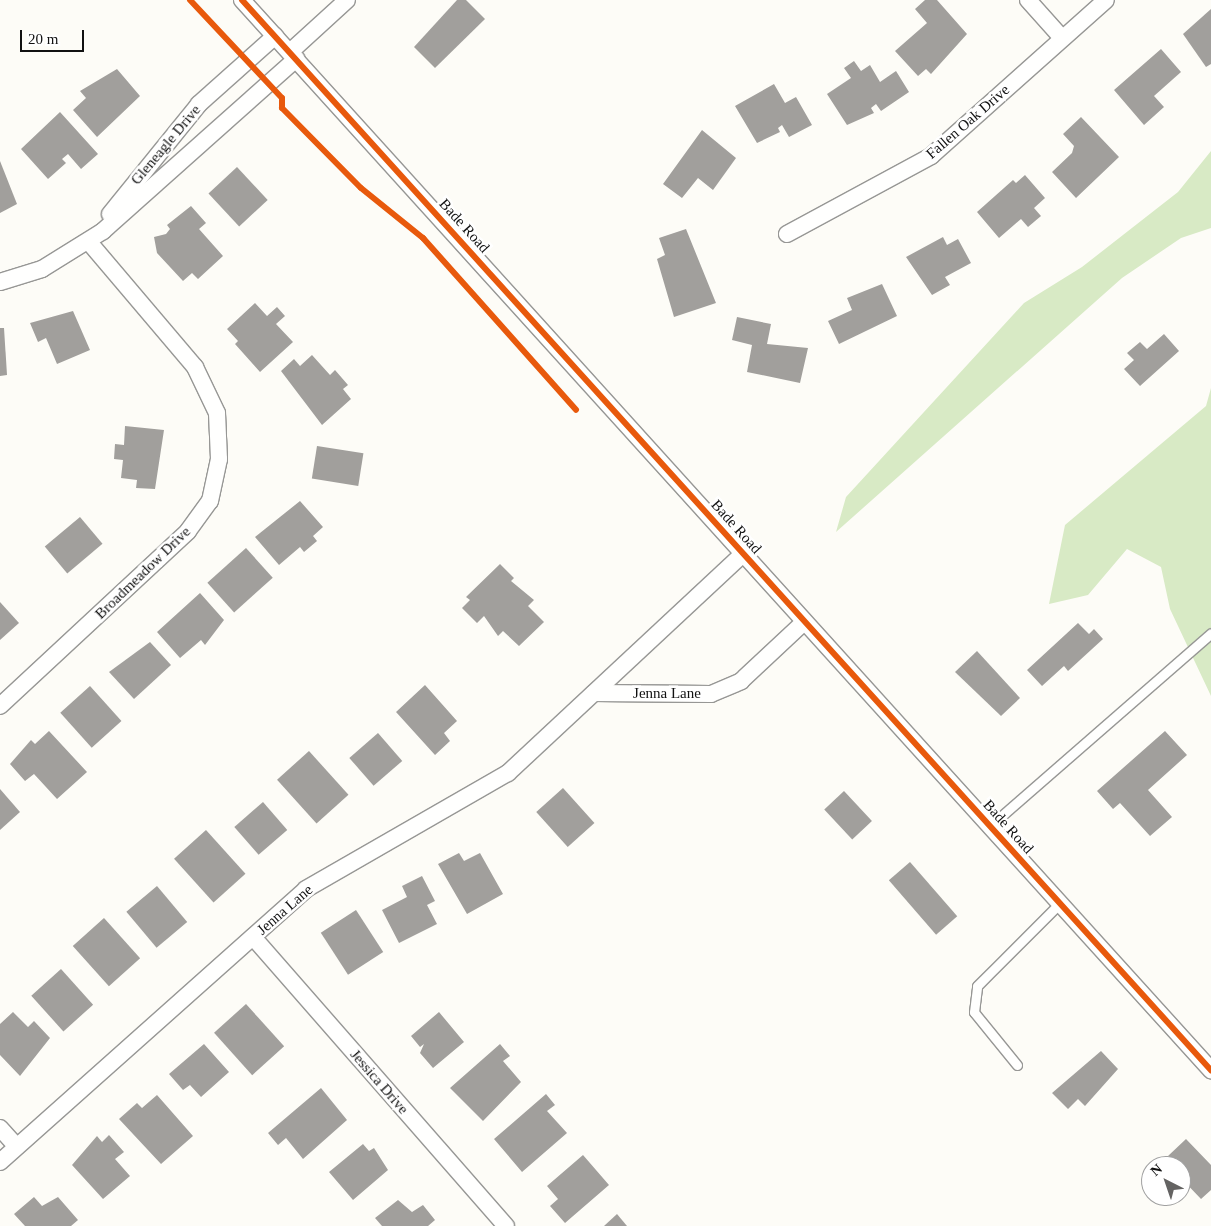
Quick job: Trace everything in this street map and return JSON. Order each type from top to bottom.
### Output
[{"type":"street","name":"Bade Road","points":[[242,0],[1211,1070]]},
{"type":"street","name":"Gleneagle Drive","points":[[0,282],[42,269],[88,241],[293,56],[347,0]]},
{"type":"street","points":[[1028,0],[1062,38]]},
{"type":"street","name":"Fallen Oak Drive","points":[[787,234],[931,156],[1106,0]]},
{"type":"street","name":"Gleneagle Drive","points":[[88,241],[175,130],[275,36]]},
{"type":"street","name":"Broadmeadow Drive","points":[[0,706],[188,531],[210,501],[219,459],[218,413],[196,367],[88,241]]},
{"type":"street","name":"Jenna Lane","points":[[0,1162],[253,937],[334,870],[508,773],[743,554]]},
{"type":"street","name":"Jenna Lane","points":[[594,693],[711,694],[741,681],[804,622]]},
{"type":"street","name":"Jessica Drive","points":[[253,937],[506,1226]]},
{"type":"street","points":[[0,1128],[17,1147]]},
{"type":"lane","points":[[990,826],[1211,632]]},
{"type":"lane","points":[[1017,1065],[974,1012],[977,986],[1060,903]]},
{"type":"green space","points":[[1211,151],[1211,228],[1181,238],[1122,278],[836,532],[846,497],[1024,303],[1082,267],[1178,192]]},
{"type":"green space","points":[[1211,388],[1211,696],[1170,609],[1161,567],[1127,549],[1088,595],[1049,604],[1065,525],[1206,406]]},
{"type":"building","points":[[457,0],[466,0],[485,19],[435,68],[414,47]]},
{"type":"building","points":[[925,0],[937,0],[967,34],[931,74],[926,69],[918,76],[895,51],[927,23],[915,9]]},
{"type":"building","points":[[1211,9],[1211,64],[1206,67],[1183,34]]},
{"type":"building","points":[[1161,49],[1181,72],[1154,96],[1164,107],[1144,125],[1114,90]]},
{"type":"building","points":[[854,61],[861,71],[870,65],[880,82],[896,71],[909,92],[881,111],[876,104],[871,108],[874,113],[847,125],[827,94],[851,78],[844,68]]},
{"type":"building","points":[[117,69],[140,96],[97,137],[73,110],[86,98],[80,91]]},
{"type":"building","points":[[774,84],[785,103],[796,97],[812,125],[789,137],[782,125],[778,128],[780,132],[757,143],[735,106]]},
{"type":"building","points":[[60,112],[98,154],[81,169],[68,154],[62,159],[66,163],[48,179],[21,149]]},
{"type":"building","points":[[1081,117],[1119,157],[1076,198],[1052,172],[1072,153],[1074,146],[1063,134]]},
{"type":"building","points":[[702,130],[736,158],[713,190],[698,178],[682,198],[663,184]]},
{"type":"building","points":[[0,161],[17,204],[0,213]]},
{"type":"building","points":[[237,167],[268,200],[239,227],[208,194]]},
{"type":"building","points":[[1025,175],[1045,198],[1034,208],[1041,216],[1028,227],[1021,219],[999,238],[977,212],[1013,180],[1016,183]]},
{"type":"building","points":[[191,206],[206,223],[199,229],[223,256],[198,279],[192,273],[183,281],[157,253],[154,237],[166,234],[170,229],[167,225]]},
{"type":"building","points":[[686,229],[716,303],[674,317],[657,259],[665,255],[659,238]]},
{"type":"building","points":[[943,237],[947,245],[958,239],[971,263],[945,277],[950,285],[932,295],[906,257]]},
{"type":"building","points":[[882,284],[897,316],[839,344],[828,321],[852,310],[847,298]]},
{"type":"building","points":[[255,303],[267,316],[277,307],[285,316],[276,324],[293,342],[260,372],[235,344],[238,341],[227,329]]},
{"type":"building","points":[[73,311],[90,350],[57,364],[46,338],[38,342],[30,323]]},
{"type":"building","points":[[737,317],[771,324],[767,344],[808,348],[800,383],[747,372],[752,345],[732,340]]},
{"type":"building","points":[[0,328],[4,328],[7,375],[0,376]]},
{"type":"building","points":[[1164,334],[1179,351],[1140,386],[1124,369],[1134,360],[1127,353],[1140,342],[1147,349]]},
{"type":"building","points":[[312,355],[330,375],[335,370],[348,385],[343,389],[351,399],[322,425],[281,371],[294,359],[300,366]]},
{"type":"building","points":[[125,426],[164,430],[155,489],[136,488],[137,480],[121,478],[123,460],[114,459],[115,444],[124,445]]},
{"type":"building","points":[[317,446],[363,453],[358,486],[312,479]]},
{"type":"building","points":[[300,501],[323,527],[313,536],[317,541],[304,552],[300,547],[279,565],[255,537]]},
{"type":"building","points":[[80,517],[102,544],[67,573],[45,547]]},
{"type":"building","points":[[246,548],[273,578],[234,613],[207,583]]},
{"type":"building","points":[[500,564],[514,578],[511,581],[534,600],[528,606],[544,622],[519,646],[503,631],[498,636],[484,616],[477,623],[462,608],[470,600],[466,597]]},
{"type":"building","points":[[200,593],[224,620],[205,645],[201,640],[180,658],[157,632]]},
{"type":"building","points":[[0,602],[19,623],[0,640]]},
{"type":"building","points":[[1078,623],[1089,634],[1094,629],[1103,639],[1068,671],[1064,666],[1042,686],[1027,670]]},
{"type":"building","points":[[150,642],[171,665],[134,699],[109,672]]},
{"type":"building","points":[[977,651],[1020,698],[1001,716],[955,672]]},
{"type":"building","points":[[425,685],[457,721],[444,733],[450,741],[435,755],[396,712]]},
{"type":"building","points":[[90,686],[121,721],[92,748],[60,713]]},
{"type":"building","points":[[49,731],[87,772],[57,799],[34,774],[25,781],[10,764],[31,740],[35,744]]},
{"type":"building","points":[[1165,731],[1187,755],[1148,790],[1172,817],[1150,836],[1120,803],[1113,809],[1097,791]]},
{"type":"building","points":[[378,733],[402,761],[374,786],[349,758]]},
{"type":"building","points":[[309,751],[348,795],[317,824],[277,780]]},
{"type":"building","points":[[563,788],[594,823],[568,847],[536,812]]},
{"type":"building","points":[[0,789],[20,812],[0,830]]},
{"type":"building","points":[[844,791],[872,821],[852,839],[824,809]]},
{"type":"building","points":[[263,802],[287,830],[259,855],[234,827]]},
{"type":"building","points":[[206,830],[245,874],[214,903],[174,859]]},
{"type":"building","points":[[459,853],[464,861],[480,853],[503,894],[467,914],[438,864]]},
{"type":"building","points":[[910,862],[957,916],[936,935],[889,880]]},
{"type":"building","points":[[422,876],[435,901],[427,905],[437,924],[399,943],[382,910],[407,897],[402,886]]},
{"type":"building","points":[[157,886],[187,922],[157,948],[126,912]]},
{"type":"building","points":[[356,910],[383,952],[348,975],[321,933]]},
{"type":"building","points":[[104,918],[140,958],[109,986],[73,946]]},
{"type":"building","points":[[61,969],[93,1005],[63,1031],[31,996]]},
{"type":"building","points":[[246,1004],[284,1046],[252,1075],[214,1033]]},
{"type":"building","points":[[13,1012],[28,1027],[34,1021],[50,1038],[20,1076],[0,1055],[0,1024]]},
{"type":"building","points":[[439,1012],[464,1042],[433,1068],[420,1053],[424,1044],[420,1047],[411,1036]]},
{"type":"building","points":[[204,1044],[229,1072],[201,1097],[190,1085],[183,1090],[169,1074]]},
{"type":"building","points":[[500,1044],[510,1056],[503,1061],[521,1082],[483,1121],[450,1088]]},
{"type":"building","points":[[1101,1051],[1118,1069],[1085,1106],[1078,1099],[1068,1109],[1052,1093]]},
{"type":"building","points":[[321,1088],[347,1120],[303,1159],[286,1138],[278,1145],[268,1133]]},
{"type":"building","points":[[546,1094],[555,1105],[547,1111],[567,1133],[522,1172],[494,1139]]},
{"type":"building","points":[[157,1095],[193,1136],[161,1164],[119,1119],[137,1103],[142,1108]]},
{"type":"building","points":[[109,1135],[124,1152],[115,1159],[130,1176],[103,1199],[72,1165],[97,1136],[102,1142]]},
{"type":"building","points":[[1186,1139],[1211,1165],[1211,1190],[1201,1199],[1191,1188],[1191,1156],[1168,1156]]},
{"type":"building","points":[[363,1144],[369,1151],[374,1148],[388,1170],[353,1200],[329,1172]]},
{"type":"building","points":[[583,1155],[609,1185],[565,1223],[550,1206],[558,1199],[547,1186]]},
{"type":"building","points":[[34,1197],[42,1206],[58,1197],[78,1220],[71,1226],[25,1226],[14,1214]]},
{"type":"building","points":[[398,1200],[412,1212],[423,1205],[435,1220],[428,1226],[382,1226],[375,1218]]},
{"type":"building","points":[[617,1214],[627,1226],[604,1226]]},
{"type":"cycle path","points":[[190,0],[282,98],[282,108],[361,188],[423,238],[576,410]]},
{"type":"cycle path","points":[[242,0],[1211,1070]]}]
